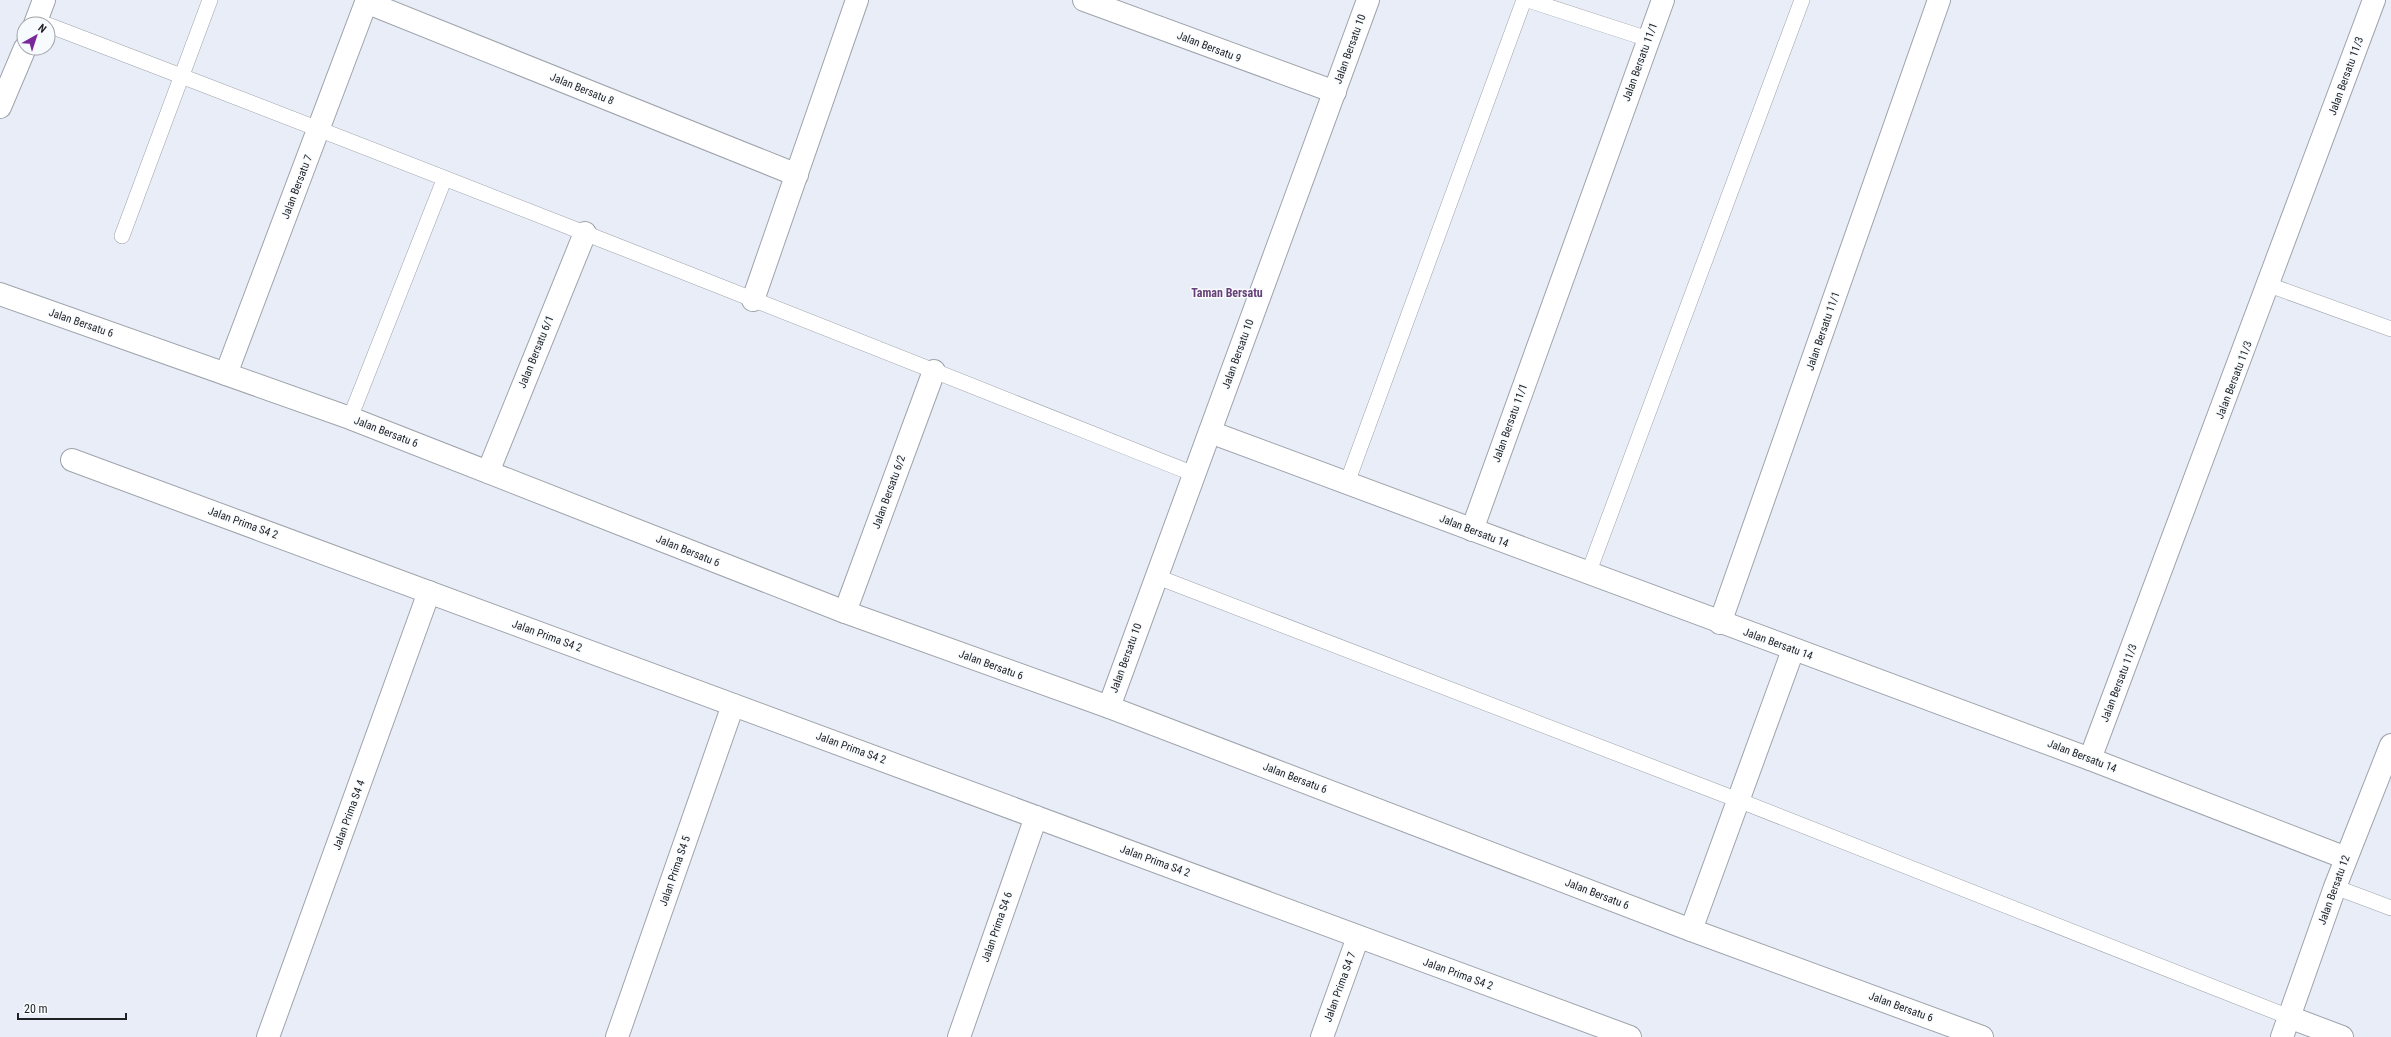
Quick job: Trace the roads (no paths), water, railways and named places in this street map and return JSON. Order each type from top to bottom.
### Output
[{"type":"street","points":[[42,16],[44,0]]},
{"type":"street","points":[[753,300],[857,0]]},
{"type":"street","name":"Jalan Bersatu 9","points":[[1084,0],[1334,92]]},
{"type":"street","name":"Jalan Bersatu 10","points":[[1109,707],[1155,576],[1210,432],[1368,0]]},
{"type":"street","name":"Jalan Bersatu 11/1","points":[[1472,530],[1663,0]]},
{"type":"street","name":"Jalan Bersatu 11/1","points":[[1720,623],[1938,0]]},
{"type":"street","name":"Jalan Bersatu 11/3","points":[[2090,759],[2269,285],[2374,0]]},
{"type":"street","name":"Jalan Bersatu 8","points":[[366,1],[797,175]]},
{"type":"street","name":"Jalan Bersatu 7","points":[[226,374],[319,130],[366,1]]},
{"type":"street","points":[[0,107],[22,56]]},
{"type":"street","name":"Jalan Bersatu 6/1","points":[[488,472],[585,233]]},
{"type":"street","name":"Jalan Bersatu 6","points":[[0,294],[350,418],[844,612],[1109,707],[1691,930],[1982,1037]]},
{"type":"street","name":"Jalan Bersatu 6/2","points":[[844,612],[934,371]]},
{"type":"street","name":"Jalan Bersatu 14","points":[[1210,432],[1588,574],[2090,759],[2346,858]]},
{"type":"street","name":"Jalan Prima S4 2","points":[[72,460],[1630,1037]]},
{"type":"street","name":"Jalan Prima S4 4","points":[[268,1037],[429,592]]},
{"type":"street","points":[[1691,930],[1793,650]]},
{"type":"street","name":"Jalan Prima S4 5","points":[[616,1037],[733,705]]},
{"type":"street","name":"Jalan Bersatu 12","points":[[2282,1037],[2335,887],[2390,752]]},
{"type":"street","name":"Jalan Prima S4 6","points":[[959,1037],[1036,817]]},
{"type":"street","name":"Jalan Prima S4 7","points":[[1322,1037],[1358,937]]},
{"type":"street","points":[[2290,1017],[2342,1037]]},
{"type":"lane","points":[[122,236],[210,0]]},
{"type":"lane","points":[[1347,483],[1524,0]]},
{"type":"lane","points":[[1528,0],[1648,39]]},
{"type":"lane","points":[[1588,574],[1802,0]]},
{"type":"lane","points":[[56,29],[182,76],[444,180],[585,233],[1194,474]]},
{"type":"lane","points":[[350,418],[444,180]]},
{"type":"lane","points":[[2269,285],[2391,329]]},
{"type":"lane","points":[[1155,576],[1738,800],[2290,1017]]},
{"type":"lane","points":[[2335,887],[2391,908]]},
{"type":"district","name":"Taman Bersatu","points":[[1227,293]]}]
